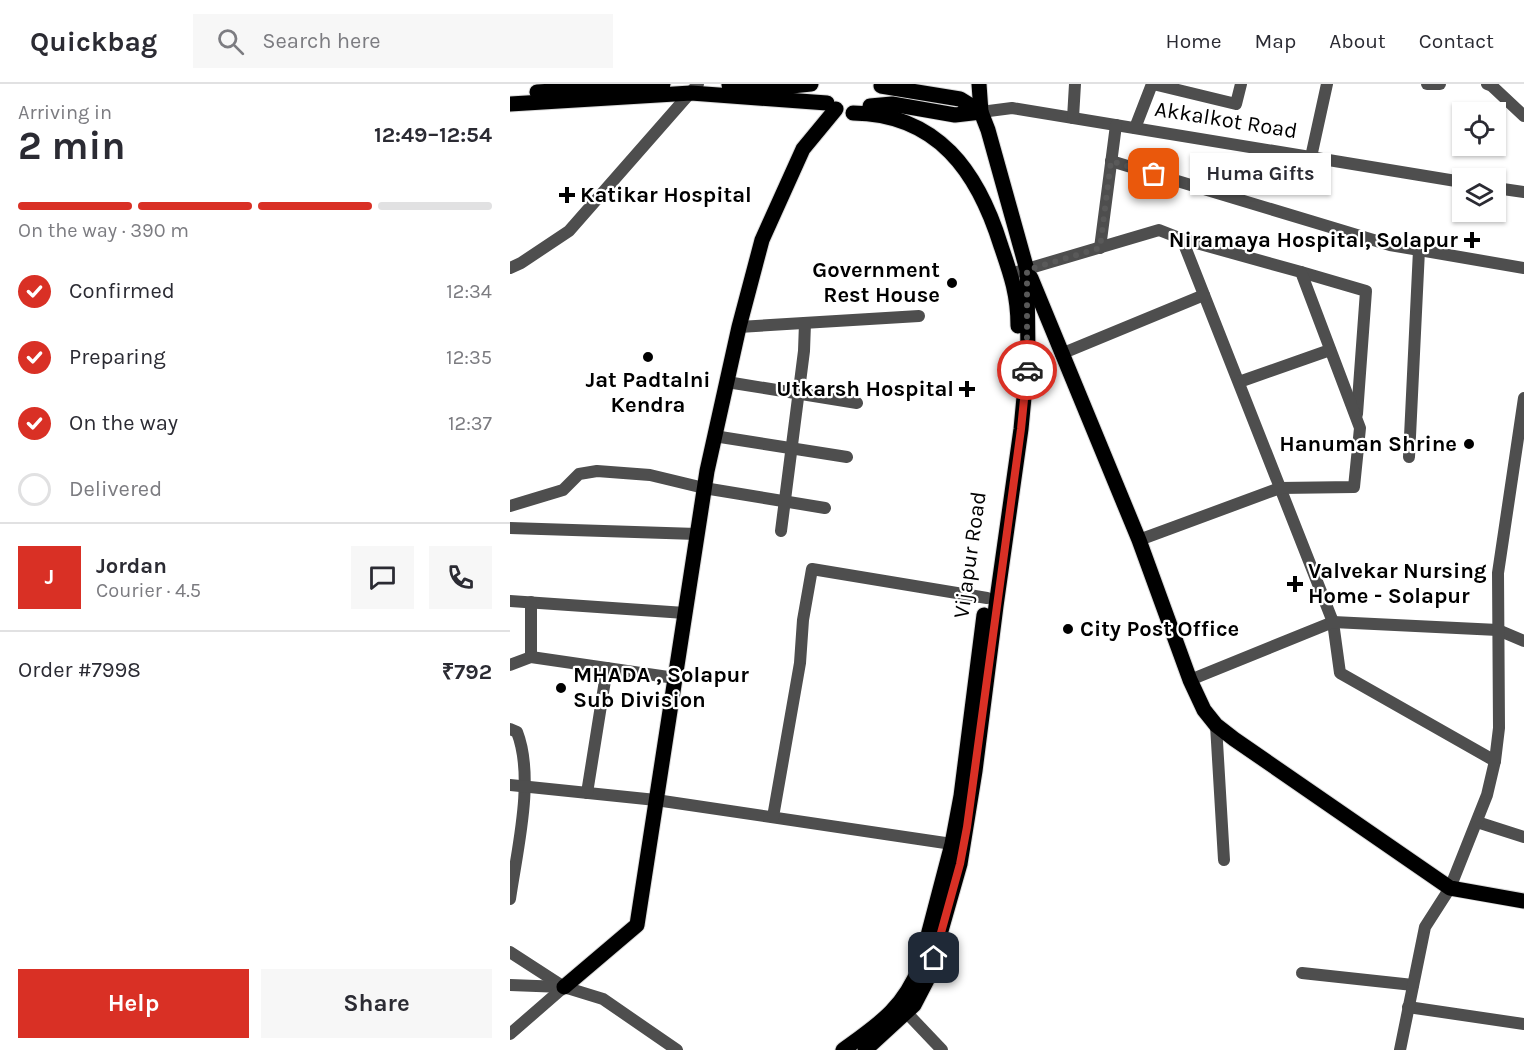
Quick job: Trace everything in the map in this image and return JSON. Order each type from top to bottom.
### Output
[{"type":"main road","points":[[510,95],[566,87],[663,84]]},
{"type":"main road","points":[[708,84],[782,87],[811,84]]},
{"type":"main road","points":[[564,987],[637,925],[714,436],[762,240],[803,149],[832,106],[823,95],[820,84]]},
{"type":"main road","name":"Vijapur Road","points":[[865,1050],[914,1005],[927,980],[960,864],[1021,429],[1028,355],[1027,270],[981,112],[979,84]]},
{"type":"main road","name":"Vijapur Road","points":[[510,104],[695,89],[832,106],[854,113],[876,113],[906,121],[926,132],[962,163],[981,194],[997,233],[1016,290],[1018,352],[1011,429],[961,796],[952,844],[920,966],[913,984],[885,1020],[843,1050]]},
{"type":"main road","points":[[877,94],[892,104],[955,115],[981,112]]},
{"type":"main road","points":[[854,113],[877,94],[960,99],[981,112]]},
{"type":"main road","points":[[1027,270],[1139,540],[1190,680],[1204,710],[1216,725],[1243,746],[1450,888],[1524,901]]},
{"type":"street","points":[[1073,118],[1075,84]]},
{"type":"street","points":[[1135,128],[1153,84],[1236,104],[1241,84]]},
{"type":"street","points":[[1311,157],[1327,84]]},
{"type":"street","points":[[1427,84],[1440,84]]},
{"type":"street","points":[[1487,84],[1524,116]]},
{"type":"street","points":[[510,268],[569,231],[695,89]]},
{"type":"street","name":"Akkalkot Road","points":[[981,112],[1012,108],[1452,180]]},
{"type":"street","points":[[1100,248],[1116,125]]},
{"type":"street","points":[[1111,161],[1390,245],[1524,268]]},
{"type":"street","points":[[1506,189],[1524,192]]},
{"type":"street","points":[[1010,274],[1159,230],[1182,239],[1366,291],[1356,418]]},
{"type":"street","points":[[1182,239],[1333,622],[1340,673],[1495,761]]},
{"type":"street","points":[[1409,457],[1419,250]]},
{"type":"street","points":[[1139,540],[1280,488],[1354,487],[1360,428],[1301,272]]},
{"type":"street","points":[[1061,354],[1204,295]]},
{"type":"street","points":[[739,327],[919,316]]},
{"type":"street","points":[[781,531],[799,394],[805,323]]},
{"type":"street","points":[[1239,382],[1330,350]]},
{"type":"street","points":[[727,382],[857,403]]},
{"type":"street","points":[[1400,1050],[1425,927],[1450,888],[1487,795],[1495,761],[1499,728],[1498,573],[1524,399]]},
{"type":"street","points":[[714,436],[847,456]]},
{"type":"street","points":[[510,506],[563,490],[579,474],[597,471],[650,475],[704,488],[825,508]]},
{"type":"street","points":[[510,528],[697,534]]},
{"type":"street","points":[[773,817],[800,663],[803,620],[812,569],[987,598]]},
{"type":"street","points":[[510,601],[685,613]]},
{"type":"street","points":[[531,603],[531,657]]},
{"type":"street","points":[[1190,680],[1333,622],[1498,630],[1524,641]]},
{"type":"street","points":[[510,665],[531,657],[675,678]]},
{"type":"street","points":[[587,793],[607,668]]},
{"type":"street","points":[[1216,725],[1224,860]]},
{"type":"street","points":[[510,729],[517,732],[523,748],[525,787],[510,899]]},
{"type":"street","points":[[510,785],[656,800],[952,844]]},
{"type":"street","points":[[1477,822],[1524,837]]},
{"type":"street","points":[[510,952],[564,987]]},
{"type":"street","points":[[1302,973],[1413,985]]},
{"type":"street","points":[[510,985],[564,987],[603,999],[677,1050]]},
{"type":"street","points":[[510,1034],[564,987]]},
{"type":"street","points":[[1408,1006],[1524,1024]]},
{"type":"street","points":[[906,1012],[942,1050]]},
{"type":"way so far","points":[[1027,370],[1027,270],[1100,248],[1111,161],[1154,174]]},
{"type":"place","name":"Huma Gifts","points":[[1154,174]]},
{"type":"place","name":"Katikar Hospital","points":[[567,195]]},
{"type":"place","name":"Niramaya Hospital, Solapur","points":[[1472,240]]},
{"type":"place","name":"Government Rest House","points":[[952,283]]},
{"type":"place","name":"Jat Padtalni Kendra","points":[[648,357]]},
{"type":"place","name":"Utkarsh Hospital","points":[[967,389]]},
{"type":"place","name":"Hanuman Shrine","points":[[1469,444]]},
{"type":"place","name":"Valvekar Nursing Home - Solapur","points":[[1295,584]]},
{"type":"place","name":"City Post Office","points":[[1068,629]]},
{"type":"place","name":"MHADA , Solapur Sub Division","points":[[561,688]]},
{"type":"route","points":[[934,958],[960,864],[967,827],[1027,370]]}]
